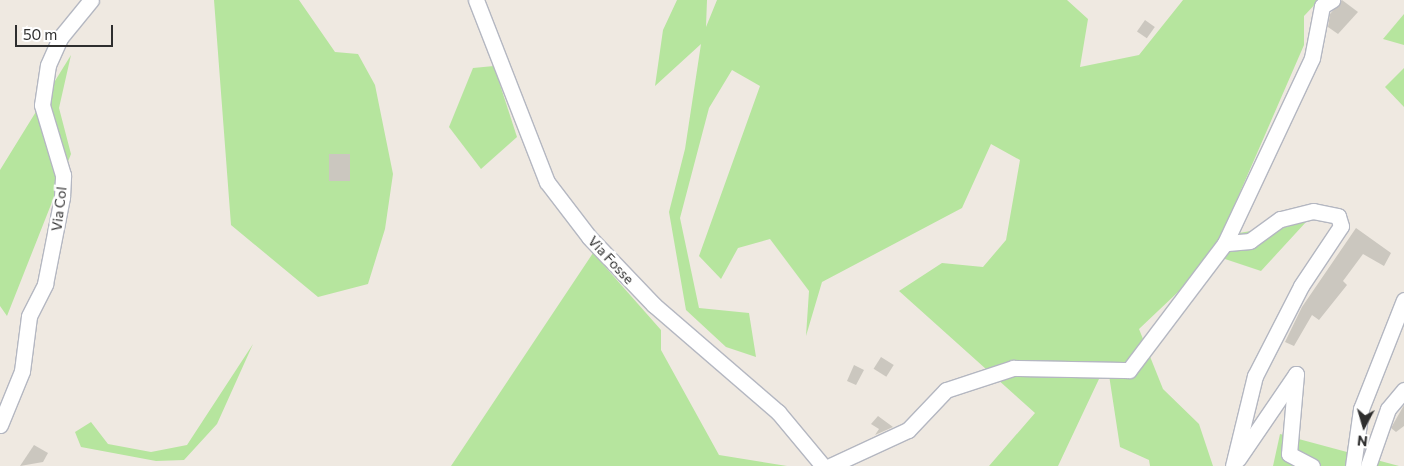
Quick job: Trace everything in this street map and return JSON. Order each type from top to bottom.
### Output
[{"type":"street","name":"Via Col","points":[[0,425],[22,371],[29,316],[45,284],[62,197],[63,175],[42,105],[48,65],[60,38],[91,0]]},
{"type":"street","name":"Via Fosse","points":[[476,0],[547,182],[589,237],[654,305],[778,412],[823,466]]},
{"type":"street","points":[[830,466],[908,430],[946,390],[1013,368],[1129,370],[1225,242],[1312,58],[1322,6],[1332,0]]},
{"type":"street","points":[[1225,242],[1250,241],[1280,219],[1313,211],[1338,216],[1341,226],[1301,286],[1255,376],[1233,466]]},
{"type":"street","points":[[1353,466],[1361,409],[1404,300]]},
{"type":"street","points":[[1233,466],[1296,374],[1290,454],[1312,466]]},
{"type":"street","points":[[1368,466],[1388,409],[1404,390]]},
{"type":"green space","points":[[214,0],[299,0],[335,52],[358,54],[375,85],[393,174],[385,229],[368,284],[318,297],[231,225]]},
{"type":"green space","points":[[677,0],[707,0],[706,27],[717,0],[1067,0],[1088,19],[1080,67],[1139,55],[1183,0],[1319,0],[1304,16],[1304,45],[1221,236],[1306,222],[1261,271],[1216,256],[1139,329],[1163,389],[1199,424],[1213,466],[1150,466],[1149,460],[1120,447],[1107,362],[1058,466],[989,466],[1035,413],[899,291],[942,263],[983,267],[1006,240],[1020,160],[991,144],[962,208],[822,282],[806,336],[809,291],[770,239],[738,248],[721,279],[699,256],[760,86],[732,70],[709,108],[680,218],[699,308],[749,313],[756,357],[726,347],[686,310],[669,212],[685,149],[701,44],[655,86],[663,30]]},
{"type":"green space","points":[[1404,14],[1404,45],[1383,39]]},
{"type":"green space","points":[[71,55],[59,108],[71,154],[7,316],[0,306],[0,170]]},
{"type":"green space","points":[[494,66],[517,137],[481,169],[449,127],[473,68]]},
{"type":"green space","points":[[1404,68],[1404,107],[1385,87]]},
{"type":"green space","points":[[593,253],[661,330],[661,350],[719,455],[787,466],[451,466]]},
{"type":"green space","points":[[253,344],[217,424],[184,460],[156,461],[81,447],[75,432],[91,422],[108,444],[151,452],[187,445]]},
{"type":"green space","points":[[1280,434],[1399,466],[1273,466]]},
{"type":"building","points":[[1342,0],[1358,12],[1338,34],[1328,27],[1330,14]]},
{"type":"building","points":[[1145,20],[1155,27],[1147,38],[1137,31]]},
{"type":"building","points":[[329,154],[350,154],[350,181],[329,181]]},
{"type":"building","points":[[1356,228],[1391,253],[1384,266],[1363,254],[1343,281],[1347,285],[1319,320],[1312,315],[1294,346],[1285,342],[1302,307]]},
{"type":"building","points":[[881,357],[894,365],[886,377],[874,369]]},
{"type":"building","points":[[854,365],[864,370],[856,385],[847,381]]},
{"type":"building","points":[[1404,405],[1404,426],[1396,432],[1391,428]]},
{"type":"building","points":[[878,416],[893,427],[875,435],[879,429],[871,424]]},
{"type":"building","points":[[34,445],[48,453],[43,462],[20,466]]}]
